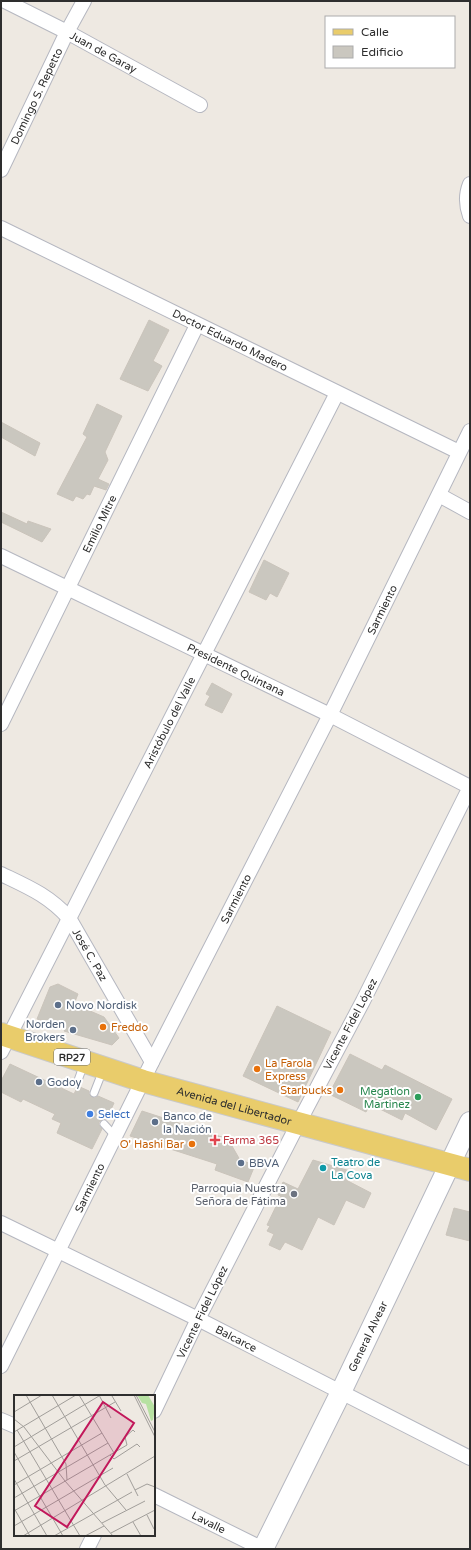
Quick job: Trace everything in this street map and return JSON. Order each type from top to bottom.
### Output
[{"type":"main road","name":"Avenida del Libertador","points":[[4,1041],[94,1065],[148,1072],[298,1124],[460,1167]]},
{"type":"street","name":"Juan de Garay","points":[[5,1],[67,32],[200,105]]},
{"type":"street","name":"Domingo S. Repetto","points":[[1,170],[67,32],[84,1]]},
{"type":"street","points":[[470,184],[467,190],[467,202],[470,216]]},
{"type":"street","name":"Doctor Eduardo Madero","points":[[1,228],[459,452]]},
{"type":"street","name":"Emilio Mitre","points":[[1,724],[198,325]]},
{"type":"street","name":"Aristóbulo del Valle","points":[[4,1041],[69,918],[337,393]]},
{"type":"street","name":"Sarmiento","points":[[1,1366],[148,1072],[330,715],[470,431]]},
{"type":"street","points":[[438,495],[470,512]]},
{"type":"street","name":"Presidente Quintana","points":[[1,556],[203,655],[330,715],[470,787]]},
{"type":"street","name":"Vicente Fidel López","points":[[155,1409],[198,1319],[363,1001],[470,787]]},
{"type":"street","name":"José C. Paz","points":[[1,874],[42,894],[58,905],[69,918],[148,1072]]},
{"type":"street","name":"General Alvear","points":[[263,1549],[341,1392],[460,1167],[470,1122]]},
{"type":"street","name":"Balcarce","points":[[1,1223],[198,1319],[470,1458]]},
{"type":"street","points":[[1,1420],[14,1426]]},
{"type":"street","name":"Lavalle","points":[[155,1495],[263,1549]]},
{"type":"street","points":[[87,1549],[94,1536]]},
{"type":"lane","points":[[77,1083],[94,1065]]},
{"type":"lane","points":[[94,1065],[94,1093]]},
{"type":"lane","points":[[104,1124],[116,1136]]},
{"type":"building","points":[[149,320],[169,330],[153,361],[162,366],[148,391],[120,379]]},
{"type":"building","points":[[97,404],[122,416],[105,452],[108,460],[98,479],[109,484],[106,490],[94,486],[90,495],[87,494],[83,499],[76,496],[73,501],[57,494],[87,437],[83,434]]},
{"type":"building","points":[[1,422],[40,443],[35,456],[1,437]]},
{"type":"building","points":[[1,512],[27,524],[28,521],[51,529],[42,542],[1,522]]},
{"type":"building","points":[[264,560],[289,573],[277,597],[270,593],[266,600],[249,592]]},
{"type":"building","points":[[212,683],[232,694],[222,713],[205,705],[210,696],[206,694]]},
{"type":"building","points":[[58,984],[78,994],[74,1004],[104,1017],[119,1038],[112,1045],[64,1031],[66,1028],[37,1019],[50,987]]},
{"type":"building","points":[[277,1006],[331,1032],[298,1102],[243,1076]]},
{"type":"building","points":[[350,1054],[382,1070],[385,1065],[452,1099],[436,1130],[405,1113],[402,1120],[370,1104],[366,1112],[329,1094]]},
{"type":"building","points":[[10,1064],[74,1094],[77,1088],[80,1087],[89,1091],[89,1094],[92,1097],[95,1098],[98,1096],[114,1103],[106,1120],[103,1119],[99,1122],[102,1129],[92,1149],[57,1133],[61,1123],[52,1119],[55,1114],[23,1099],[21,1102],[1,1092],[1,1081]]},
{"type":"building","points":[[142,1111],[228,1139],[240,1160],[255,1165],[248,1182],[215,1170],[217,1164],[130,1136]]},
{"type":"building","points":[[313,1160],[350,1171],[346,1180],[371,1193],[364,1208],[346,1200],[334,1225],[318,1217],[302,1250],[285,1242],[280,1250],[269,1245],[274,1234],[267,1231],[270,1226],[267,1225],[281,1196],[278,1195],[283,1182],[298,1189]]},
{"type":"building","points":[[454,1208],[470,1212],[470,1241],[446,1235]]},
{"type":"place","name":"Novo Nordisk","points":[[58,1005]]},
{"type":"place","name":"Freddo","points":[[103,1027]]},
{"type":"place","name":"Norden Brokers","points":[[73,1030]]},
{"type":"place","name":"La Farola Express","points":[[257,1069]]},
{"type":"place","name":"Godoy","points":[[39,1082]]},
{"type":"place","name":"Starbucks","points":[[340,1090]]},
{"type":"place","name":"Megatlon Martinez","points":[[418,1097]]},
{"type":"place","name":"Select","points":[[90,1114]]},
{"type":"place","name":"Banco de la Nación","points":[[155,1122]]},
{"type":"place","name":"Farma 365","points":[[215,1140]]},
{"type":"place","name":"O' Hashi Bar","points":[[192,1144]]},
{"type":"place","name":"BBVA","points":[[241,1163]]},
{"type":"place","name":"Teatro de La Cova","points":[[323,1168]]},
{"type":"place","name":"Parroquia Nuestra Señora de Fátima","points":[[294,1194]]}]
